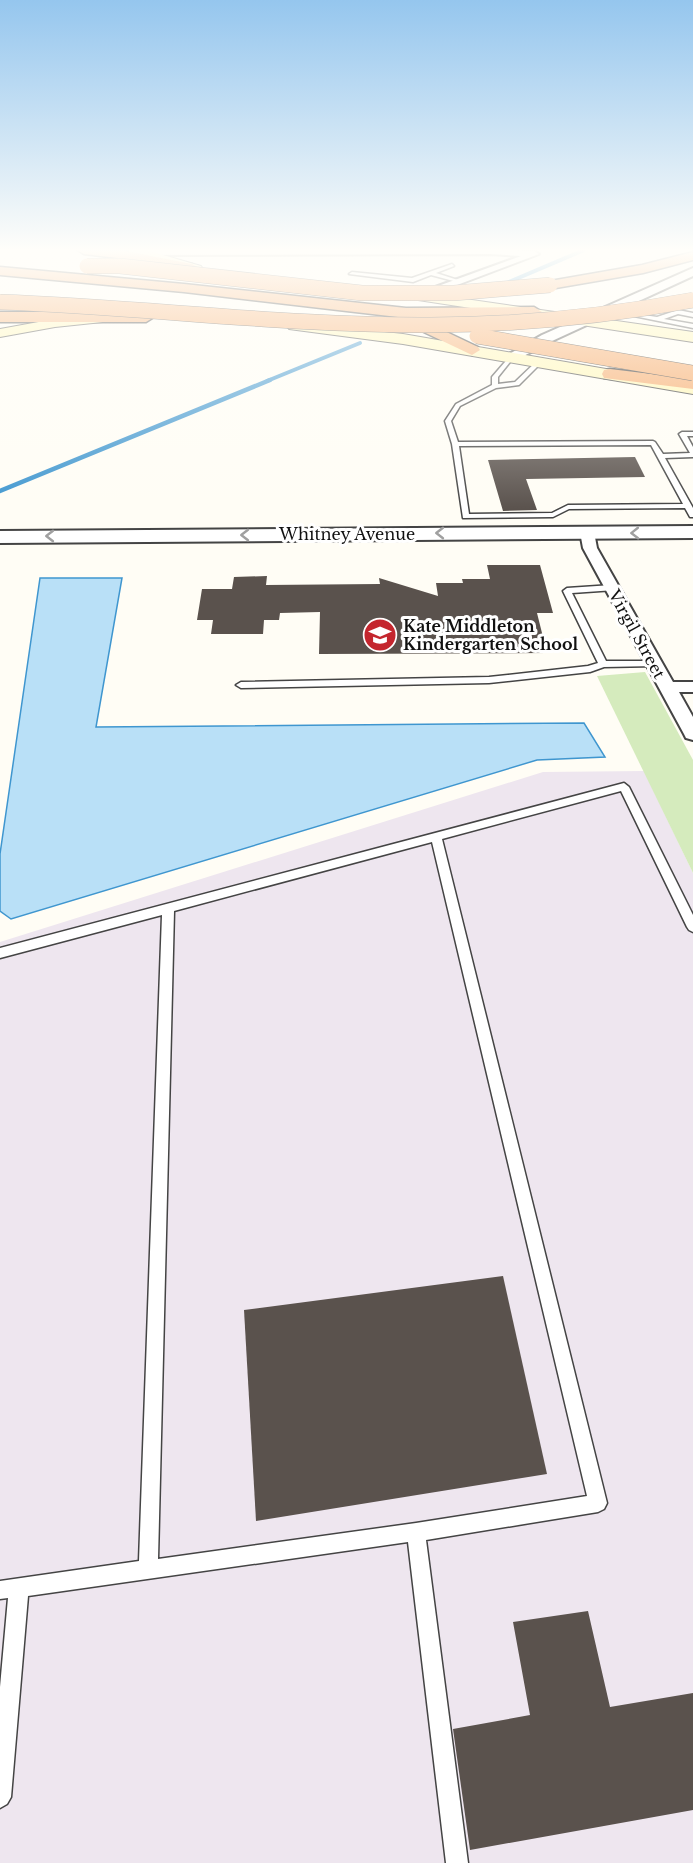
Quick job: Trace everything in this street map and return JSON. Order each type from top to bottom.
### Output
[{"type":"highway","points":[[445,337],[472,350]]},
{"type":"highway","points":[[482,337],[693,373]]},
{"type":"highway","points":[[590,337],[602,339]]},
{"type":"highway","points":[[609,374],[693,384]]},
{"type":"main road","points":[[391,337],[693,389]]},
{"type":"street","points":[[512,357],[527,347],[550,337]]},
{"type":"street","points":[[539,362],[590,337]]},
{"type":"street","name":"Whitney Avenue","points":[[0,554],[475,551],[589,540],[692,516]]},
{"type":"street","name":"Whitney Avenue","points":[[0,537],[589,540],[693,547]]},
{"type":"street","name":"Virgil Street","points":[[589,540],[612,588],[693,734]]},
{"type":"street","points":[[667,687],[693,687]]},
{"type":"lane","points":[[495,386],[495,376],[512,357]]},
{"type":"lane","points":[[539,362],[517,384],[495,386],[458,405],[448,421],[455,444],[466,516],[553,515],[568,507],[692,516]]},
{"type":"lane","points":[[660,456],[693,454],[682,434],[693,434]]},
{"type":"lane","points":[[455,444],[653,443],[692,516]]},
{"type":"lane","points":[[603,664],[567,591],[612,588]]},
{"type":"lane","points":[[241,685],[489,680],[590,669],[603,664],[654,663]]},
{"type":"lane","points":[[0,953],[624,787],[693,927]]},
{"type":"lane","points":[[0,1797],[9,1588],[416,1532],[598,1503],[436,837]]},
{"type":"lane","points":[[148,1569],[168,908]]},
{"type":"lane","points":[[416,1532],[457,1863]]},
{"type":"shaded area","points":[[644,771],[693,873],[693,1863],[0,1863],[0,942],[543,772]]},
{"type":"green space","points":[[645,672],[693,760],[693,873],[597,676]]},
{"type":"water","points":[[40,578],[122,578],[96,727],[584,723],[605,757],[537,760],[11,919],[0,911],[0,854]]},
{"type":"building","points":[[635,457],[645,477],[526,479],[537,510],[503,511],[488,460]]},
{"type":"building","points":[[487,565],[540,565],[553,613],[537,613],[547,653],[319,654],[320,612],[280,613],[279,620],[264,620],[263,634],[211,634],[213,620],[197,620],[202,589],[232,589],[234,577],[267,576],[266,585],[380,584],[379,578],[438,596],[436,583],[463,583],[462,579],[490,579]]},
{"type":"building","points":[[503,1276],[547,1474],[256,1521],[244,1310]]},
{"type":"building","points":[[588,1611],[610,1707],[693,1693],[693,1810],[470,1850],[453,1729],[530,1715],[513,1622]]},
{"type":"waterway","points":[[267,381],[360,343]]},
{"type":"waterway","points":[[0,491],[270,380]]},
{"type":"place","name":"Kate Middleton Kindergarten School","points":[[380,635]]}]
